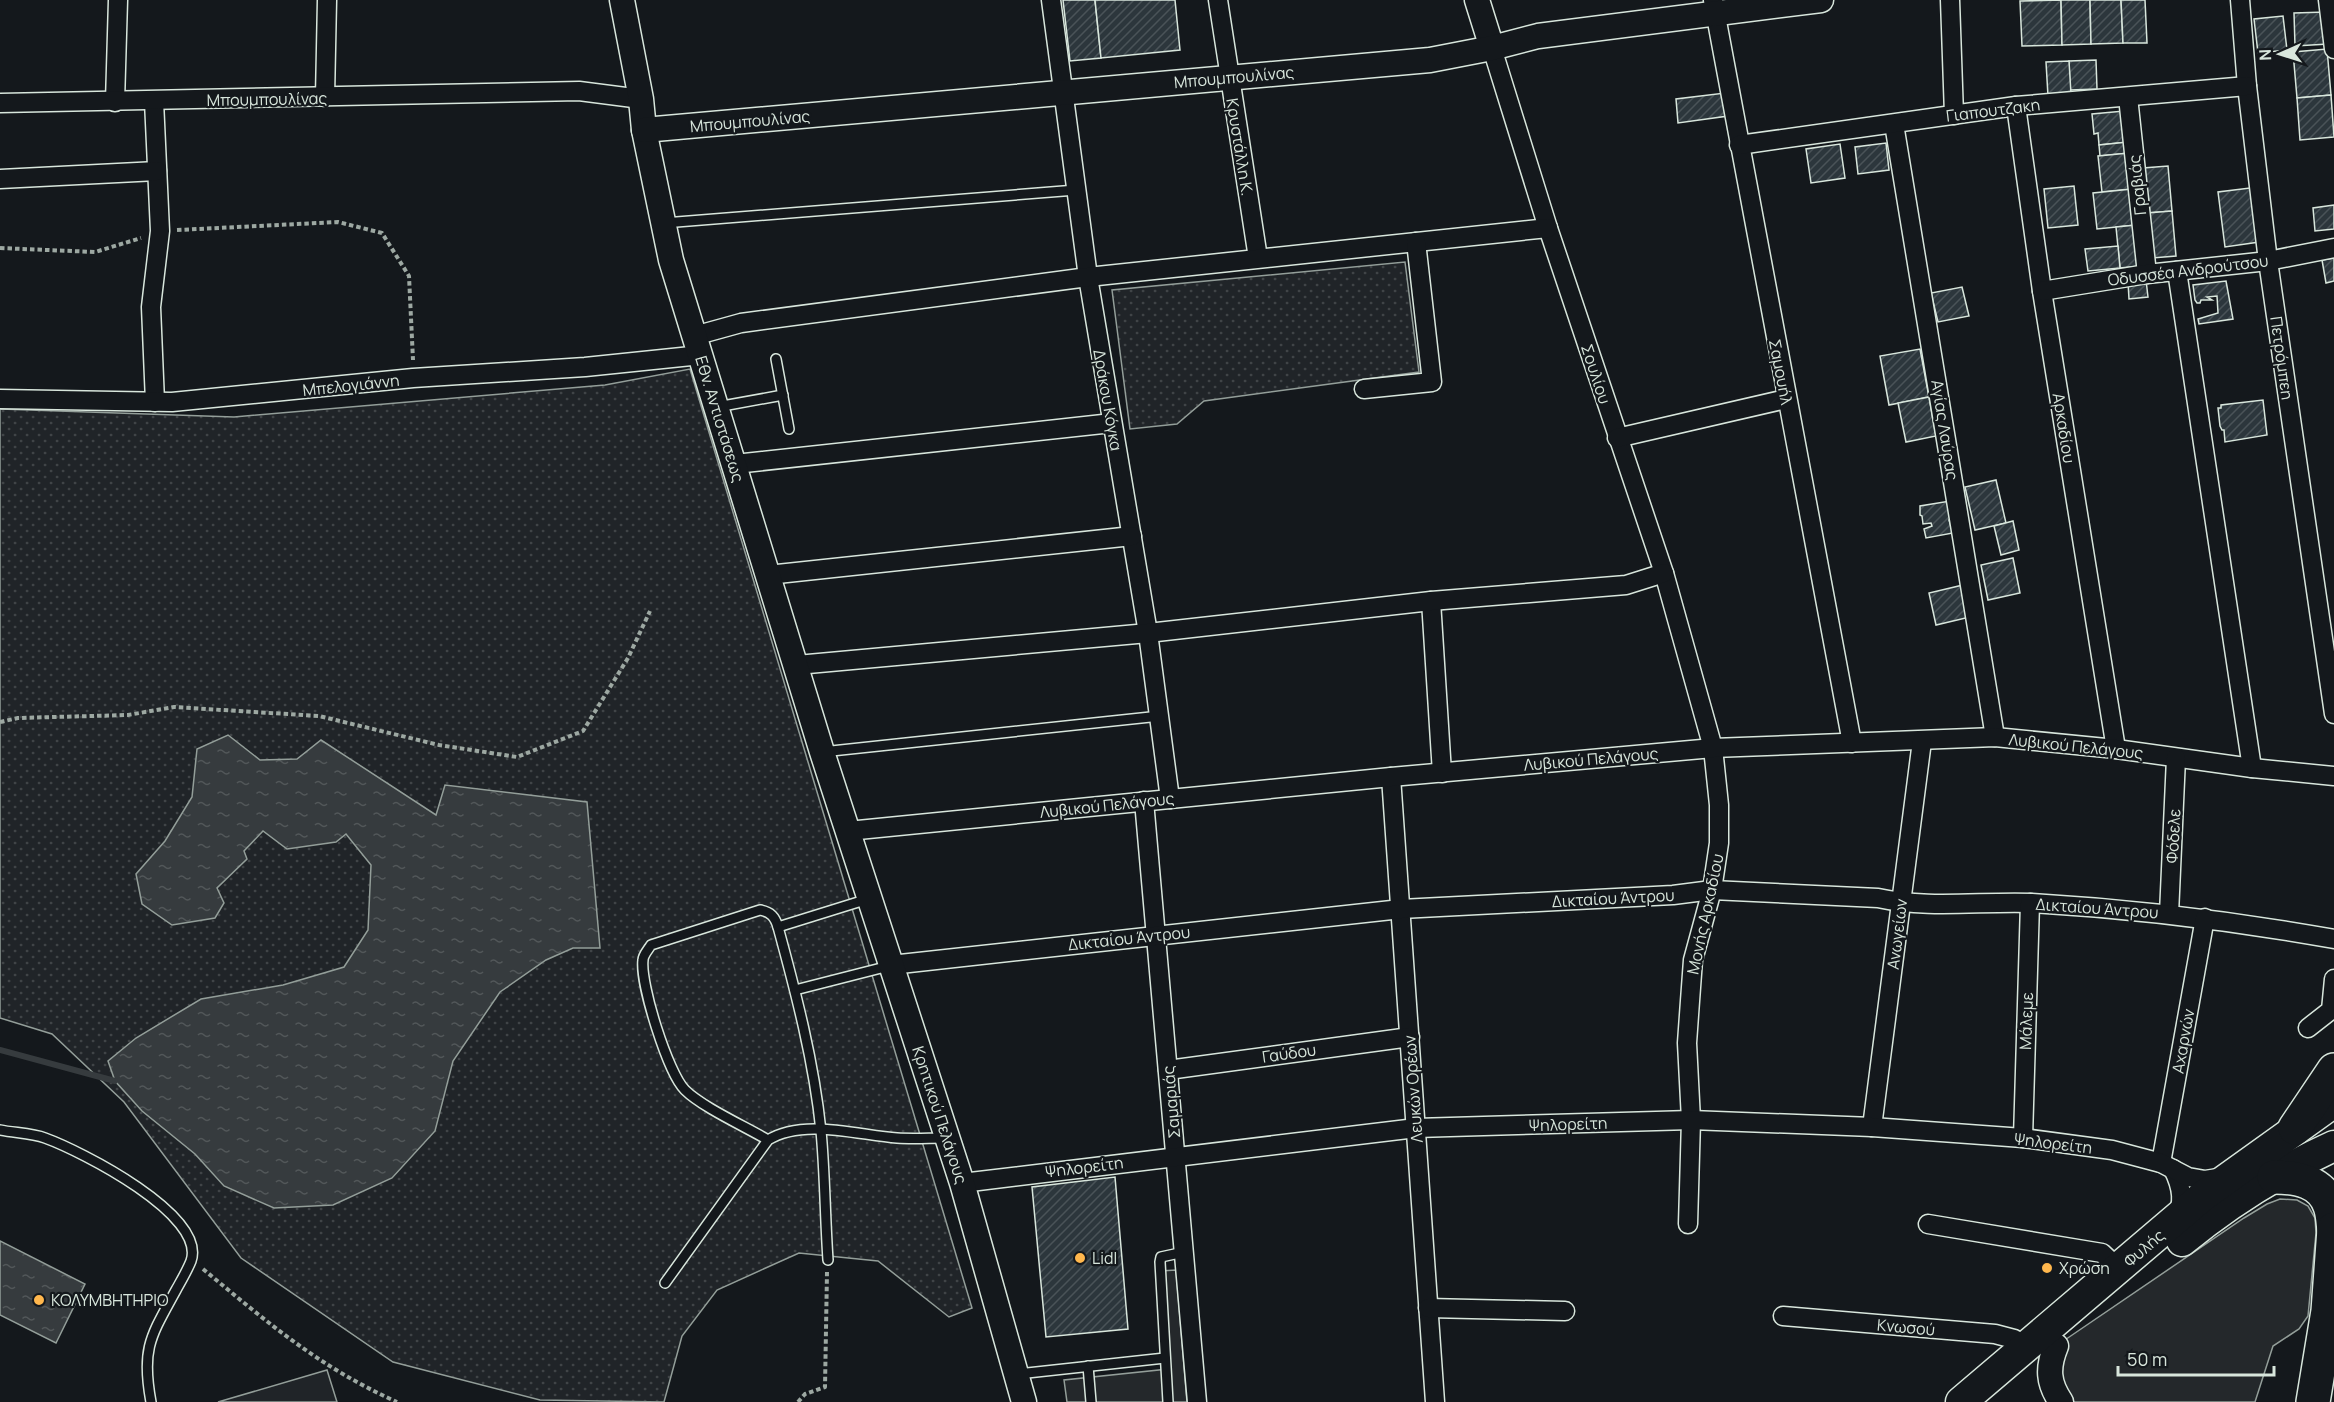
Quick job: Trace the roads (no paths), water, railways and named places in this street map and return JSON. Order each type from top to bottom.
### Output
[{"type":"highway","points":[[2295,1128],[2334,1070]]},
{"type":"highway","points":[[2274,1177],[2307,1180],[2317,1187],[2330,1206],[2334,1230],[2328,1311],[2313,1402]]},
{"type":"main road","name":"Φυλής","points":[[1988,1402],[2119,1269],[2237,1170],[2334,1102]]},
{"type":"main road","name":"Φυλής","points":[[1961,1402],[2042,1346],[2211,1217],[2274,1177],[2334,1146]]},
{"type":"street","points":[[115,102],[118,0]]},
{"type":"street","points":[[326,97],[327,0]]},
{"type":"street","name":"Εθν. Αντιστάσεως","points":[[622,0],[662,223],[848,831]]},
{"type":"street","name":"Δράκου Κόγκα","points":[[1051,0],[1088,277],[1148,633],[1170,799]]},
{"type":"street","name":"Κρυστάλλη Κ.","points":[[1218,0],[1258,258]]},
{"type":"street","name":"Σουλίου","points":[[1477,0],[1548,228],[1664,573],[1713,748]]},
{"type":"street","name":"Μπουμπουλίνας","points":[[644,130],[1062,95],[1229,77],[1430,60],[1538,36],[1714,6],[1821,0]]},
{"type":"street","points":[[1950,0],[1954,115]]},
{"type":"street","name":"Πετρόμπεη","points":[[2240,0],[2247,86],[2268,261],[2334,714]]},
{"type":"street","points":[[2328,0],[2334,49]]},
{"type":"street","name":"Σαμουήλ","points":[[1714,6],[1852,743]]},
{"type":"street","name":"Γιαπουτζακη","points":[[1739,145],[2016,106],[2247,86]]},
{"type":"street","name":"Μπουμπουλίνας","points":[[0,103],[579,92],[641,99]]},
{"type":"street","name":"Γραβιάς","points":[[2128,97],[2147,274]]},
{"type":"street","points":[[154,101],[160,231],[151,307],[155,402]]},
{"type":"street","name":"Αρκαδίου","points":[[2016,106],[2042,291],[2116,749]]},
{"type":"street","name":"Αγίας Λαύρας","points":[[1894,124],[1995,737]]},
{"type":"street","points":[[0,179],[157,171]]},
{"type":"street","name":"Μπελογιάννη","points":[[0,399],[155,402],[413,378],[585,367],[698,346],[741,323],[1088,277],[1548,228]]},
{"type":"street","points":[[1364,389],[1432,382],[1416,242]]},
{"type":"street","name":"Οδυσσέα Ανδρούτσου","points":[[2042,291],[2147,274],[2268,261],[2334,248]]},
{"type":"street","points":[[2176,271],[2252,768]]},
{"type":"street","points":[[1617,438],[1786,399]]},
{"type":"street","points":[[735,464],[1112,423]]},
{"type":"street","points":[[768,575],[1132,536]]},
{"type":"street","points":[[797,665],[1148,633],[1431,601],[1626,585],[1664,573]]},
{"type":"street","points":[[1431,601],[1442,773]]},
{"type":"street","name":"Λυβικού Πελάγους","points":[[848,831],[1391,777],[1713,748],[1995,737],[2116,749],[2252,768],[2334,776]]},
{"type":"street","name":"Ανωγείων","points":[[1872,1127],[1922,741]]},
{"type":"street","name":"Μονής Αρκαδίου","points":[[1688,1224],[1691,1120],[1687,1043],[1692,970],[1712,890],[1719,843],[1719,806],[1713,748]]},
{"type":"street","name":"Φόδελε","points":[[2169,914],[2176,758]]},
{"type":"street","name":"Λευκών Ορέων","points":[[1391,777],[1435,1402]]},
{"type":"street","name":"Σαμαριάς","points":[[1144,801],[1197,1402]]},
{"type":"street","name":"Κρητικού Πελάγους","points":[[848,831],[962,1183],[1024,1402]]},
{"type":"street","name":"Δικταίου Άντρου","points":[[891,965],[1156,934],[1401,909],[1673,895],[1712,890],[1878,898],[1900,903],[2030,903],[2205,918],[2334,939]]},
{"type":"street","name":"Μάλεμε","points":[[2022,1138],[2030,903]]},
{"type":"street","name":"Αχαρνών","points":[[2167,1166],[2205,918]]},
{"type":"street","points":[[2308,1028],[2331,1010],[2334,979]]},
{"type":"street","name":"Γαύδου","points":[[1168,1070],[1410,1037]]},
{"type":"street","name":"Ψηλορείτη","points":[[962,1183],[1416,1128],[1691,1120],[1872,1127],[2022,1138],[2112,1150],[2167,1166],[2188,1177],[2205,1180],[2222,1178],[2237,1170]]},
{"type":"street","points":[[2167,1166],[2180,1184],[2182,1199],[2178,1214],[2168,1227]]},
{"type":"street","points":[[1928,1224],[2102,1253],[2119,1269]]},
{"type":"street","points":[[1428,1308],[1565,1311]]},
{"type":"street","name":"Κνωσού","points":[[1783,1316],[1995,1335],[2042,1346]]},
{"type":"street","points":[[2042,1346],[2049,1362],[2049,1377],[2053,1390],[2061,1402]]},
{"type":"lane","points":[[662,223],[1076,190]]},
{"type":"lane","points":[[776,359],[789,429]]},
{"type":"lane","points":[[717,407],[783,395]]},
{"type":"lane","points":[[822,752],[1160,716]]},
{"type":"lane","points":[[778,927],[870,898]]},
{"type":"lane","points":[[768,1140],[698,1100],[684,1089],[667,1058],[642,975],[643,957],[651,945],[760,910],[768,911],[775,918],[795,990],[821,1130],[828,1260]]},
{"type":"lane","points":[[795,990],[891,965]]},
{"type":"lane","points":[[0,1130],[44,1137],[119,1174],[144,1190],[177,1221],[191,1240],[192,1260],[154,1331],[147,1352],[146,1375],[151,1402]]},
{"type":"lane","points":[[665,1283],[768,1140],[778,1133],[821,1130],[899,1138],[947,1138]]},
{"type":"lane","points":[[1168,1402],[1160,1262],[1161,1257],[1165,1255],[1184,1252]]},
{"type":"lane","points":[[1016,1374],[1165,1358]]},
{"type":"lane","points":[[1088,1366],[1091,1402]]},
{"type":"water","points":[[228,735],[260,760],[297,759],[321,740],[436,815],[445,785],[587,802],[600,948],[573,948],[546,960],[500,992],[453,1061],[435,1131],[392,1178],[333,1205],[274,1208],[224,1186],[195,1154],[142,1111],[115,1081],[108,1061],[136,1038],[201,999],[283,985],[344,967],[368,930],[371,865],[346,834],[336,842],[287,849],[263,831],[244,851],[247,859],[217,888],[224,903],[215,918],[172,925],[142,904],[136,874],[165,841],[192,797],[197,749]]},
{"type":"water","name":"ΚΟΛΥΜΒΗΤΗΡΙΟ","points":[[0,1241],[85,1284],[56,1343],[0,1315]]},
{"type":"waterway","points":[[0,1050],[115,1081]]},
{"type":"place","name":"Lidl","points":[[1080,1258]]},
{"type":"place","name":"Χρώση","points":[[2047,1268]]},
{"type":"place","name":"ΚΟΛΥΜΒΗΤΗΡΙΟ","points":[[39,1300]]}]
